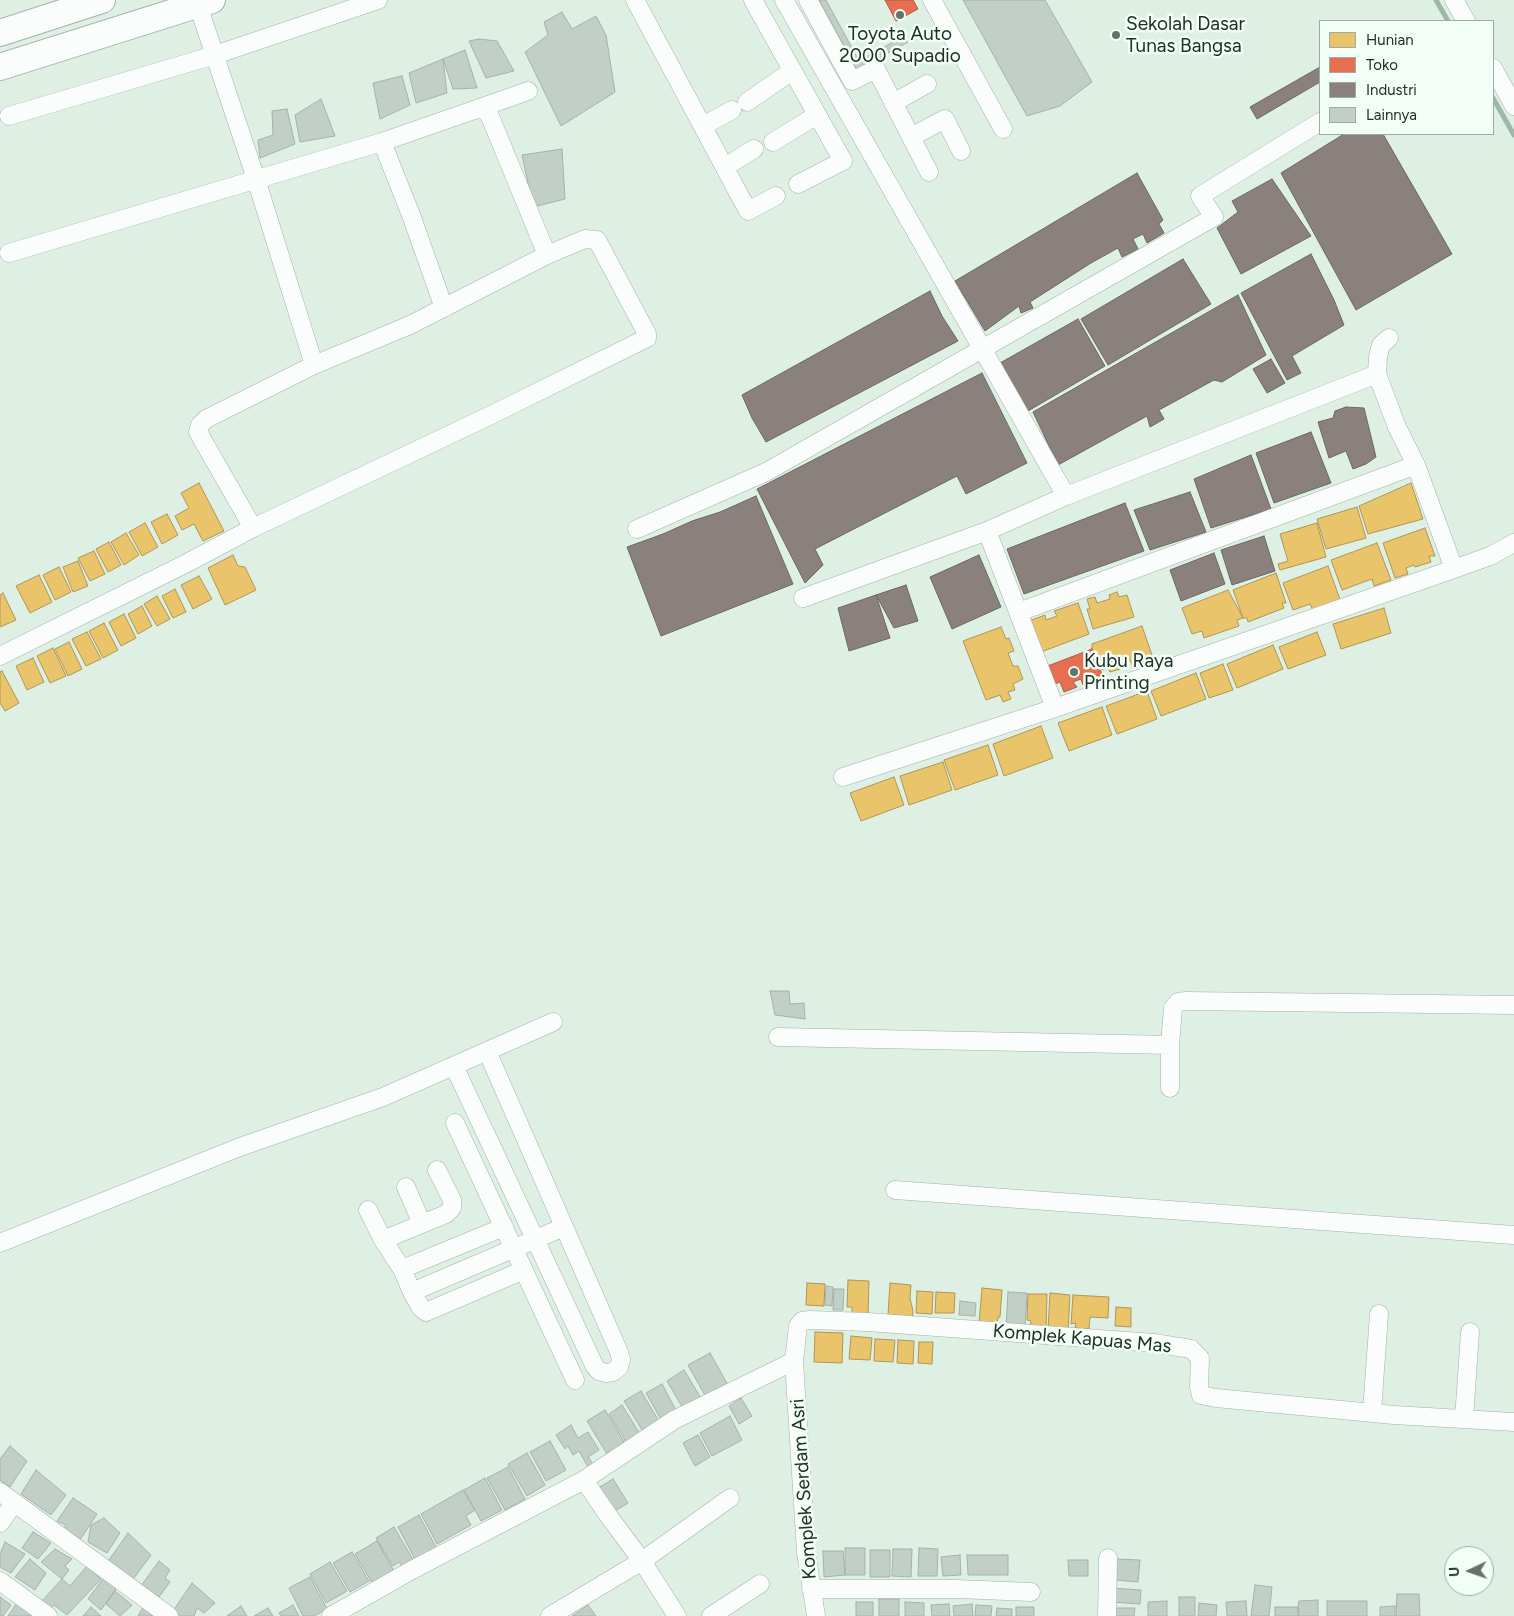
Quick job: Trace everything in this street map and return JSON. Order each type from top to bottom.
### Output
[{"type":"highway","points":[[0,33],[102,0]]},
{"type":"highway","points":[[0,67],[205,2]]},
{"type":"street","points":[[9,116],[215,55],[378,0]]},
{"type":"street","points":[[635,0],[748,211],[776,196]]},
{"type":"street","points":[[753,0],[843,161],[798,184]]},
{"type":"street","points":[[784,0],[1066,496]]},
{"type":"street","points":[[808,0],[852,81],[876,69],[929,172]]},
{"type":"street","points":[[932,0],[1004,129]]},
{"type":"street","points":[[1454,0],[1465,20]]},
{"type":"street","points":[[205,2],[215,55],[314,365]]},
{"type":"street","points":[[1494,70],[1514,106]]},
{"type":"street","points":[[703,126],[740,106],[792,71]]},
{"type":"street","points":[[893,103],[927,84]]},
{"type":"street","points":[[9,252],[382,142],[528,91]]},
{"type":"street","points":[[474,110],[483,109],[489,114],[547,255]]},
{"type":"street","points":[[774,142],[817,115]]},
{"type":"street","points":[[911,137],[945,118],[961,151]]},
{"type":"street","points":[[637,529],[766,472],[1214,217],[1200,196],[1319,123]]},
{"type":"street","points":[[382,142],[444,308]]},
{"type":"street","points":[[725,167],[754,150]]},
{"type":"street","points":[[0,656],[253,528],[489,416],[647,338],[647,334],[597,240],[585,239],[547,255],[444,308],[360,347],[314,365],[206,419],[200,425],[198,432],[253,528]]},
{"type":"street","points":[[1389,338],[1381,345],[1377,374],[1398,427],[1416,465],[1454,569]]},
{"type":"street","points":[[804,598],[987,531],[1066,496],[1377,374]]},
{"type":"street","points":[[1019,612],[1416,465]]},
{"type":"street","points":[[987,531],[1055,708]]},
{"type":"street","points":[[843,777],[1055,708],[1454,569],[1490,556],[1514,543]]},
{"type":"street","points":[[1170,1088],[1170,1045],[1173,1008],[1178,1002],[1514,1005]]},
{"type":"street","points":[[0,1243],[240,1147],[383,1097],[553,1022]]},
{"type":"street","points":[[778,1037],[1170,1045]]},
{"type":"street","points":[[454,1066],[595,1367],[606,1373],[613,1372],[619,1367],[621,1359],[619,1352],[487,1051]]},
{"type":"street","points":[[455,1123],[575,1380]]},
{"type":"street","points":[[384,1240],[446,1214],[452,1208],[452,1200],[437,1170]]},
{"type":"street","points":[[406,1187],[422,1224]]},
{"type":"street","points":[[895,1190],[1514,1235]]},
{"type":"street","points":[[368,1210],[402,1269],[421,1308],[426,1312],[524,1270]]},
{"type":"street","points":[[402,1269],[504,1227]]},
{"type":"street","points":[[412,1292],[564,1227]]},
{"type":"street","points":[[1372,1412],[1379,1314]]},
{"type":"street","name":"Komplek Kapuas Mas","points":[[794,1361],[798,1326],[802,1321],[810,1320],[868,1322],[1154,1342],[1191,1349],[1200,1358],[1199,1387],[1202,1395],[1216,1398],[1372,1412],[1514,1422]]},
{"type":"street","points":[[1464,1419],[1470,1332]]},
{"type":"street","points":[[332,1616],[412,1570],[584,1480],[674,1420],[794,1361]]},
{"type":"street","name":"Komplek Serdam Asri","points":[[794,1361],[806,1552],[816,1616]]},
{"type":"street","points":[[584,1480],[642,1562],[677,1616]]},
{"type":"street","points":[[0,1492],[169,1616]]},
{"type":"street","points":[[550,1616],[642,1562],[730,1498]]},
{"type":"street","points":[[0,1523],[14,1503]]},
{"type":"street","points":[[1107,1616],[1108,1558]]},
{"type":"street","points":[[0,1580],[48,1616]]},
{"type":"street","points":[[711,1616],[760,1584]]},
{"type":"street","points":[[811,1589],[958,1589],[1032,1592]]},
{"type":"building: Hunian","points":[[199,483],[224,531],[203,541],[194,524],[182,530],[175,516],[189,508],[181,493]]},
{"type":"building: Hunian","points":[[1411,483],[1423,519],[1368,534],[1359,506]]},
{"type":"building: Hunian","points":[[1357,507],[1366,538],[1326,549],[1317,519]]},
{"type":"building: Hunian","points":[[167,514],[178,535],[162,544],[151,522]]},
{"type":"building: Hunian","points":[[145,523],[158,547],[142,556],[129,532]]},
{"type":"building: Hunian","points":[[1317,523],[1326,557],[1280,570],[1278,564],[1288,561],[1280,534]]},
{"type":"building: Hunian","points":[[1425,528],[1435,556],[1429,556],[1431,562],[1406,568],[1408,574],[1395,578],[1383,543]]},
{"type":"building: Hunian","points":[[126,533],[139,555],[124,565],[111,542]]},
{"type":"building: Hunian","points":[[109,542],[121,565],[108,572],[96,549]]},
{"type":"building: Hunian","points":[[1377,543],[1391,580],[1374,586],[1372,579],[1342,590],[1331,560]]},
{"type":"building: Hunian","points":[[94,551],[105,574],[90,581],[78,558]]},
{"type":"building: Hunian","points":[[233,555],[238,566],[245,567],[256,590],[225,605],[208,568]]},
{"type":"building: Hunian","points":[[78,561],[88,586],[73,592],[63,567]]},
{"type":"building: Hunian","points":[[1328,566],[1342,605],[1315,615],[1310,604],[1293,610],[1283,583]]},
{"type":"building: Hunian","points":[[59,567],[71,592],[55,600],[43,575]]},
{"type":"building: Hunian","points":[[1276,573],[1286,603],[1282,603],[1284,608],[1248,622],[1247,618],[1243,618],[1233,590]]},
{"type":"building: Hunian","points":[[39,575],[52,602],[30,613],[16,586]]},
{"type":"building: Hunian","points":[[199,576],[212,599],[193,609],[181,585]]},
{"type":"building: Hunian","points":[[175,589],[186,612],[173,618],[162,596]]},
{"type":"building: Hunian","points":[[1228,590],[1243,618],[1237,620],[1239,626],[1204,638],[1202,631],[1192,634],[1182,608]]},
{"type":"building: Hunian","points":[[1117,592],[1119,597],[1127,595],[1134,617],[1093,629],[1087,609],[1090,609],[1087,599],[1095,597],[1097,603],[1110,599],[1109,595]]},
{"type":"building: Hunian","points":[[3,593],[16,620],[0,627],[0,595]]},
{"type":"building: Hunian","points":[[157,596],[170,619],[157,626],[144,604]]},
{"type":"building: Hunian","points":[[1078,603],[1089,634],[1041,652],[1029,621],[1045,615],[1046,620],[1057,616],[1054,611]]},
{"type":"building: Hunian","points":[[142,606],[152,626],[138,634],[128,614]]},
{"type":"building: Hunian","points":[[1384,608],[1391,633],[1341,649],[1333,624]]},
{"type":"building: Hunian","points":[[124,614],[136,638],[121,646],[109,622]]},
{"type":"building: Hunian","points":[[104,623],[118,650],[103,658],[89,631]]},
{"type":"building: Hunian","points":[[1142,626],[1152,655],[1146,657],[1148,662],[1133,667],[1130,660],[1118,664],[1120,669],[1110,672],[1108,668],[1102,670],[1092,649],[1092,644]]},
{"type":"building: Hunian","points":[[1001,627],[1006,639],[1009,638],[1014,651],[1008,653],[1013,666],[1018,666],[1023,679],[1013,684],[1015,690],[1008,692],[1011,699],[1003,702],[1000,695],[986,700],[963,641]]},
{"type":"building: Hunian","points":[[87,632],[101,659],[86,666],[72,639]]},
{"type":"building: Hunian","points":[[1317,632],[1326,655],[1288,669],[1279,647]]},
{"type":"building: Hunian","points":[[69,642],[82,669],[68,676],[55,649]]},
{"type":"building: Hunian","points":[[1273,645],[1283,669],[1237,688],[1227,664]]},
{"type":"building: Hunian","points":[[53,648],[66,676],[50,683],[37,656]]},
{"type":"building: Hunian","points":[[33,658],[44,682],[27,690],[16,666]]},
{"type":"building: Hunian","points":[[1223,664],[1233,690],[1209,698],[1200,673]]},
{"type":"building: Hunian","points":[[2,671],[19,703],[5,711],[0,703],[0,672]]},
{"type":"building: Hunian","points":[[1196,673],[1206,699],[1161,716],[1151,691]]},
{"type":"building: Hunian","points":[[1147,691],[1157,719],[1117,734],[1106,706]]},
{"type":"building: Hunian","points":[[1102,707],[1112,735],[1069,751],[1058,723]]},
{"type":"building: Hunian","points":[[1041,726],[1053,758],[1004,776],[993,744]]},
{"type":"building: Hunian","points":[[988,745],[998,775],[955,790],[944,760]]},
{"type":"building: Hunian","points":[[943,762],[952,790],[909,805],[900,776]]},
{"type":"building: Hunian","points":[[894,777],[904,805],[861,821],[850,793]]},
{"type":"building: Hunian","points":[[848,1280],[869,1281],[868,1315],[852,1315],[852,1307],[847,1307]]},
{"type":"building: Hunian","points":[[807,1283],[825,1284],[824,1306],[806,1305]]},
{"type":"building: Hunian","points":[[890,1283],[911,1285],[912,1321],[895,1320],[896,1315],[888,1315]]},
{"type":"building: Hunian","points":[[982,1288],[1002,1290],[1000,1317],[998,1317],[997,1325],[979,1324]]},
{"type":"building: Hunian","points":[[917,1291],[933,1292],[932,1314],[916,1313]]},
{"type":"building: Hunian","points":[[936,1292],[955,1293],[954,1313],[935,1313]]},
{"type":"building: Hunian","points":[[1050,1293],[1070,1295],[1068,1331],[1048,1330]]},
{"type":"building: Hunian","points":[[1028,1294],[1047,1294],[1046,1329],[1030,1329],[1031,1321],[1027,1320]]},
{"type":"building: Hunian","points":[[1073,1295],[1109,1297],[1108,1318],[1090,1317],[1089,1329],[1075,1328],[1076,1323],[1071,1324]]},
{"type":"building: Hunian","points":[[1116,1307],[1131,1308],[1131,1327],[1115,1326]]},
{"type":"building: Hunian","points":[[815,1332],[843,1333],[842,1363],[814,1362]]},
{"type":"building: Hunian","points":[[851,1336],[872,1338],[870,1360],[849,1359]]},
{"type":"building: Hunian","points":[[875,1339],[895,1340],[893,1362],[874,1361]]},
{"type":"building: Hunian","points":[[898,1340],[914,1341],[913,1364],[897,1363]]},
{"type":"building: Hunian","points":[[919,1342],[933,1342],[932,1364],[918,1363]]},
{"type":"building: Toko","name":"Toyota Auto 2000 Supadio","points":[[885,0],[913,0],[918,9],[896,21]]},
{"type":"building: Toko","name":"Kubu Raya Printing","points":[[1092,649],[1103,677],[1083,685],[1081,679],[1073,682],[1077,687],[1064,692],[1060,682],[1052,685],[1045,667]]},
{"type":"building: Industri","points":[[1319,68],[1319,83],[1257,119],[1250,107]]},
{"type":"building: Industri","points":[[1342,135],[1384,135],[1452,254],[1356,310],[1281,173]]},
{"type":"building: Industri","points":[[1137,173],[1163,220],[1159,224],[1164,233],[1147,243],[1143,234],[1133,239],[1138,249],[1122,257],[1118,248],[1030,302],[1033,308],[1021,313],[1019,306],[985,331],[955,281]]},
{"type":"building: Industri","points":[[1272,179],[1311,236],[1241,274],[1217,228],[1238,212],[1232,201]]},
{"type":"building: Industri","points":[[1311,254],[1344,325],[1292,356],[1301,373],[1287,380],[1241,293]]},
{"type":"building: Industri","points":[[1183,259],[1211,304],[1108,365],[1081,319]]},
{"type":"building: Industri","points":[[930,291],[942,316],[958,341],[766,442],[752,418],[742,395]]},
{"type":"building: Industri","points":[[1238,295],[1266,355],[1222,382],[1214,380],[1159,410],[1164,419],[1150,427],[1147,416],[1058,465],[1033,412]]},
{"type":"building: Industri","points":[[1078,319],[1105,366],[1028,411],[1000,363]]},
{"type":"building: Industri","points":[[1271,359],[1285,383],[1267,393],[1253,369]]},
{"type":"building: Industri","points":[[982,373],[1027,463],[966,494],[957,476],[815,549],[823,565],[805,583],[757,489]]},
{"type":"building: Industri","points":[[1346,407],[1364,408],[1376,457],[1366,464],[1353,469],[1346,451],[1329,458],[1318,422],[1333,418],[1335,411]]},
{"type":"building: Industri","points":[[1311,432],[1331,483],[1274,503],[1256,453]]},
{"type":"building: Industri","points":[[1251,455],[1271,509],[1211,528],[1194,479]]},
{"type":"building: Industri","points":[[1190,492],[1206,532],[1150,550],[1134,510]]},
{"type":"building: Industri","points":[[756,496],[793,584],[661,636],[627,547],[720,512]]},
{"type":"building: Industri","points":[[1125,503],[1144,551],[1024,594],[1007,549]]},
{"type":"building: Industri","points":[[1264,536],[1275,571],[1232,585],[1221,550]]},
{"type":"building: Industri","points":[[1214,553],[1225,584],[1181,601],[1170,570]]},
{"type":"building: Industri","points":[[979,555],[1001,607],[952,629],[930,577]]},
{"type":"building: Industri","points":[[906,585],[918,621],[894,628],[876,595]]},
{"type":"building: Industri","points":[[876,595],[890,638],[849,651],[838,608]]},
{"type":"building: Lainnya","points":[[819,0],[826,0],[859,61],[902,37],[908,42],[857,70]]},
{"type":"building: Lainnya","points":[[963,0],[1045,0],[1092,82],[1060,106],[1027,116]]},
{"type":"building: Lainnya","points":[[562,12],[572,29],[596,16],[606,35],[615,92],[561,126],[525,52],[548,35],[544,22]]},
{"type":"building: Lainnya","points":[[479,39],[497,41],[514,71],[486,78],[469,41]]},
{"type":"building: Lainnya","points":[[465,50],[477,88],[453,89],[443,59]]},
{"type":"building: Lainnya","points":[[443,59],[447,93],[416,103],[409,73]]},
{"type":"building: Lainnya","points":[[402,76],[410,105],[380,119],[373,83]]},
{"type":"building: Lainnya","points":[[321,99],[335,136],[300,142],[295,115]]},
{"type":"building: Lainnya","points":[[287,109],[295,144],[260,158],[258,140],[273,135],[272,111]]},
{"type":"building: Lainnya","points":[[562,149],[565,199],[533,207],[522,155]]},
{"type":"building: Lainnya","points":[[770,991],[789,991],[790,1004],[804,1003],[805,1019],[775,1015]]},
{"type":"building: Lainnya","points":[[826,1286],[833,1287],[832,1306],[825,1305]]},
{"type":"building: Lainnya","points":[[834,1289],[844,1289],[843,1310],[833,1310]]},
{"type":"building: Lainnya","points":[[1008,1292],[1027,1293],[1025,1329],[1006,1328]]},
{"type":"building: Lainnya","points":[[960,1301],[976,1303],[975,1316],[959,1315]]},
{"type":"building: Lainnya","points":[[710,1353],[729,1387],[707,1399],[688,1365]]},
{"type":"building: Lainnya","points":[[684,1370],[702,1400],[684,1410],[667,1381]]},
{"type":"building: Lainnya","points":[[662,1384],[678,1414],[663,1423],[646,1393]]},
{"type":"building: Lainnya","points":[[641,1391],[660,1423],[644,1433],[624,1401]]},
{"type":"building: Lainnya","points":[[741,1398],[752,1416],[739,1424],[729,1406]]},
{"type":"building: Lainnya","points":[[622,1405],[640,1434],[626,1442],[609,1414]]},
{"type":"building: Lainnya","points":[[605,1410],[624,1442],[607,1454],[587,1421]]},
{"type":"building: Lainnya","points":[[730,1416],[742,1440],[712,1456],[700,1433]]},
{"type":"building: Lainnya","points":[[571,1425],[578,1438],[588,1432],[599,1450],[588,1457],[593,1464],[588,1467],[579,1451],[573,1455],[568,1446],[565,1449],[556,1435]]},
{"type":"building: Lainnya","points":[[698,1435],[710,1457],[695,1466],[683,1443]]},
{"type":"building: Lainnya","points":[[550,1441],[566,1470],[546,1481],[530,1452]]},
{"type":"building: Lainnya","points":[[10,1446],[27,1461],[10,1487],[0,1480],[0,1459]]},
{"type":"building: Lainnya","points":[[527,1453],[545,1485],[527,1496],[508,1464]]},
{"type":"building: Lainnya","points":[[508,1467],[525,1499],[505,1510],[487,1478]]},
{"type":"building: Lainnya","points":[[36,1470],[66,1495],[51,1515],[21,1494]]},
{"type":"building: Lainnya","points":[[485,1478],[502,1510],[481,1521],[464,1490]]},
{"type":"building: Lainnya","points":[[613,1479],[628,1503],[613,1512],[598,1488]]},
{"type":"building: Lainnya","points":[[463,1490],[475,1510],[466,1516],[471,1525],[437,1544],[421,1514]]},
{"type":"building: Lainnya","points":[[73,1498],[97,1514],[78,1543],[63,1531],[66,1525],[57,1521]]},
{"type":"building: Lainnya","points":[[419,1515],[437,1549],[416,1561],[398,1527]]},
{"type":"building: Lainnya","points":[[104,1518],[120,1533],[107,1553],[88,1542],[91,1525]]},
{"type":"building: Lainnya","points":[[394,1527],[415,1563],[404,1570],[399,1562],[393,1566],[376,1538]]},
{"type":"building: Lainnya","points":[[33,1532],[51,1543],[38,1559],[22,1548]]},
{"type":"building: Lainnya","points":[[128,1533],[151,1555],[131,1582],[107,1563]]},
{"type":"building: Lainnya","points":[[377,1541],[394,1571],[373,1584],[355,1554]]},
{"type":"building: Lainnya","points":[[5,1542],[25,1554],[11,1573],[0,1567],[0,1554]]},
{"type":"building: Lainnya","points":[[845,1548],[865,1548],[865,1575],[845,1575]]},
{"type":"building: Lainnya","points":[[919,1548],[938,1549],[937,1576],[918,1576]]},
{"type":"building: Lainnya","points":[[55,1549],[72,1559],[65,1566],[69,1570],[62,1579],[41,1562]]},
{"type":"building: Lainnya","points":[[893,1549],[912,1549],[911,1577],[892,1576]]},
{"type":"building: Lainnya","points":[[870,1550],[890,1550],[890,1577],[870,1577]]},
{"type":"building: Lainnya","points":[[823,1551],[843,1551],[845,1575],[824,1577]]},
{"type":"building: Lainnya","points":[[352,1552],[369,1581],[350,1592],[333,1563]]},
{"type":"building: Lainnya","points":[[960,1555],[961,1575],[943,1576],[941,1557]]},
{"type":"building: Lainnya","points":[[967,1555],[1008,1555],[1008,1575],[968,1575]]},
{"type":"building: Lainnya","points":[[30,1559],[46,1573],[35,1590],[15,1577]]},
{"type":"building: Lainnya","points":[[1116,1559],[1140,1560],[1138,1582],[1115,1580]]},
{"type":"building: Lainnya","points":[[1068,1560],[1088,1560],[1088,1576],[1069,1576]]},
{"type":"building: Lainnya","points":[[159,1561],[170,1570],[165,1578],[170,1582],[159,1597],[141,1586]]},
{"type":"building: Lainnya","points":[[330,1562],[347,1591],[326,1603],[310,1574]]},
{"type":"building: Lainnya","points":[[87,1566],[101,1579],[67,1615],[54,1605],[50,1609],[41,1602],[62,1579],[70,1586]]},
{"type":"building: Lainnya","points":[[105,1576],[118,1586],[101,1610],[88,1599]]},
{"type":"building: Lainnya","points":[[310,1577],[327,1609],[314,1616],[303,1616],[289,1588]]},
{"type":"building: Lainnya","points":[[192,1583],[215,1603],[204,1613],[197,1608],[194,1616],[181,1616],[173,1611]]},
{"type":"building: Lainnya","points":[[1255,1585],[1272,1587],[1269,1616],[1251,1616]]},
{"type":"building: Lainnya","points":[[1112,1588],[1141,1590],[1140,1604],[1111,1602]]},
{"type":"building: Lainnya","points":[[115,1591],[132,1605],[120,1616],[106,1604]]},
{"type":"building: Lainnya","points":[[1397,1594],[1419,1594],[1420,1616],[1396,1616]]},
{"type":"building: Lainnya","points":[[0,1597],[11,1605],[3,1616],[0,1616]]},
{"type":"building: Lainnya","points":[[1179,1597],[1195,1597],[1195,1616],[1179,1616]]},
{"type":"building: Lainnya","points":[[879,1599],[899,1599],[899,1616],[879,1616]]},
{"type":"building: Lainnya","points":[[1318,1600],[1318,1616],[1299,1616],[1299,1601]]},
{"type":"building: Lainnya","points":[[1167,1601],[1167,1616],[1148,1616],[1148,1602]]},
{"type":"building: Lainnya","points":[[1246,1601],[1247,1616],[1227,1616],[1226,1602]]},
{"type":"building: Lainnya","points":[[1327,1601],[1367,1601],[1367,1616],[1327,1616]]},
{"type":"building: Lainnya","points":[[856,1602],[873,1602],[873,1616],[856,1616]]},
{"type":"building: Lainnya","points":[[905,1602],[924,1603],[924,1616],[905,1616]]},
{"type":"building: Lainnya","points":[[17,1603],[36,1616],[8,1616]]},
{"type":"building: Lainnya","points":[[1199,1603],[1217,1605],[1216,1616],[1198,1616]]},
{"type":"building: Lainnya","points":[[949,1604],[950,1616],[932,1616],[931,1605]]},
{"type":"building: Lainnya","points":[[972,1604],[973,1616],[954,1616],[953,1606]]},
{"type":"building: Lainnya","points":[[293,1605],[299,1616],[281,1616],[279,1613]]},
{"type":"building: Lainnya","points":[[588,1605],[596,1616],[572,1616]]},
{"type":"building: Lainnya","points":[[976,1605],[992,1606],[991,1616],[975,1616]]},
{"type":"building: Lainnya","points":[[144,1606],[156,1616],[138,1616]]},
{"type":"building: Lainnya","points":[[241,1606],[247,1616],[227,1616]]},
{"type":"building: Lainnya","points":[[1395,1606],[1395,1616],[1380,1616],[1380,1607]]},
{"type":"building: Lainnya","points":[[91,1607],[101,1616],[83,1616]]},
{"type":"building: Lainnya","points":[[1016,1607],[1034,1607],[1034,1616],[1016,1616]]},
{"type":"building: Lainnya","points":[[1275,1607],[1298,1607],[1298,1616],[1275,1616]]},
{"type":"building: Lainnya","points":[[268,1608],[273,1616],[254,1616]]},
{"type":"building: Lainnya","points":[[997,1608],[1012,1609],[1012,1616],[996,1616]]},
{"type":"building: Lainnya","points":[[1110,1608],[1135,1608],[1134,1616],[1110,1616]]},
{"type":"waterway","points":[[1436,0],[1447,20]]},
{"type":"waterway","points":[[1494,100],[1514,135]]},
{"type":"place","name":"Toyota Auto 2000 Supadio","points":[[900,15]]},
{"type":"place","name":"Sekolah Dasar Tunas Bangsa","points":[[1116,35]]},
{"type":"place","name":"Kubu Raya Printing","points":[[1074,672]]}]
